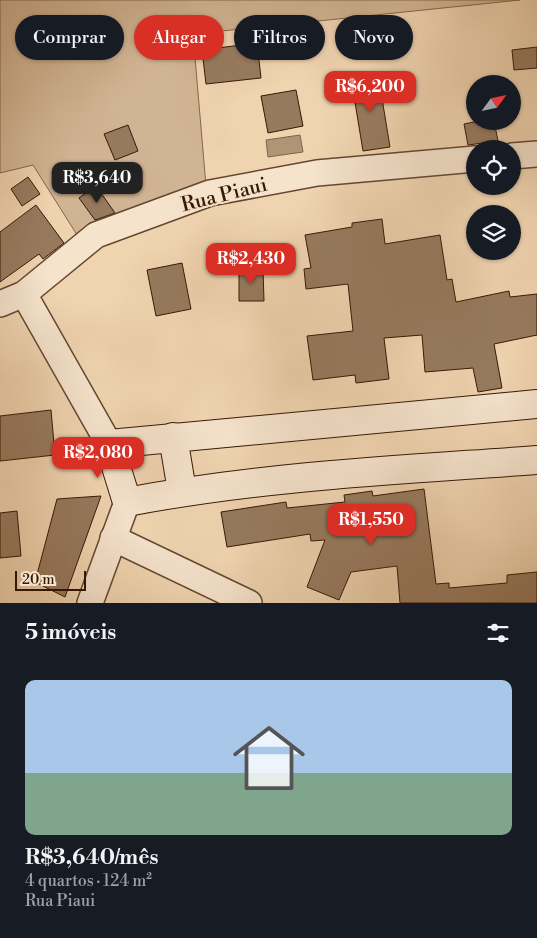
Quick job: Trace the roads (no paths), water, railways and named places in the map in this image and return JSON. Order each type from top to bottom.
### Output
[{"type":"street","points":[[521,155],[537,154]]},
{"type":"street","name":"Rua Piaui","points":[[0,304],[24,294],[96,235],[210,193],[317,173],[466,160]]},
{"type":"street","points":[[24,294],[109,444],[127,502],[112,538],[90,603]]},
{"type":"street","points":[[109,444],[537,404]]},
{"type":"street","points":[[173,438],[182,491]]},
{"type":"street","points":[[127,502],[182,491],[353,473],[537,460]]},
{"type":"street","points":[[112,538],[249,603]]}]
